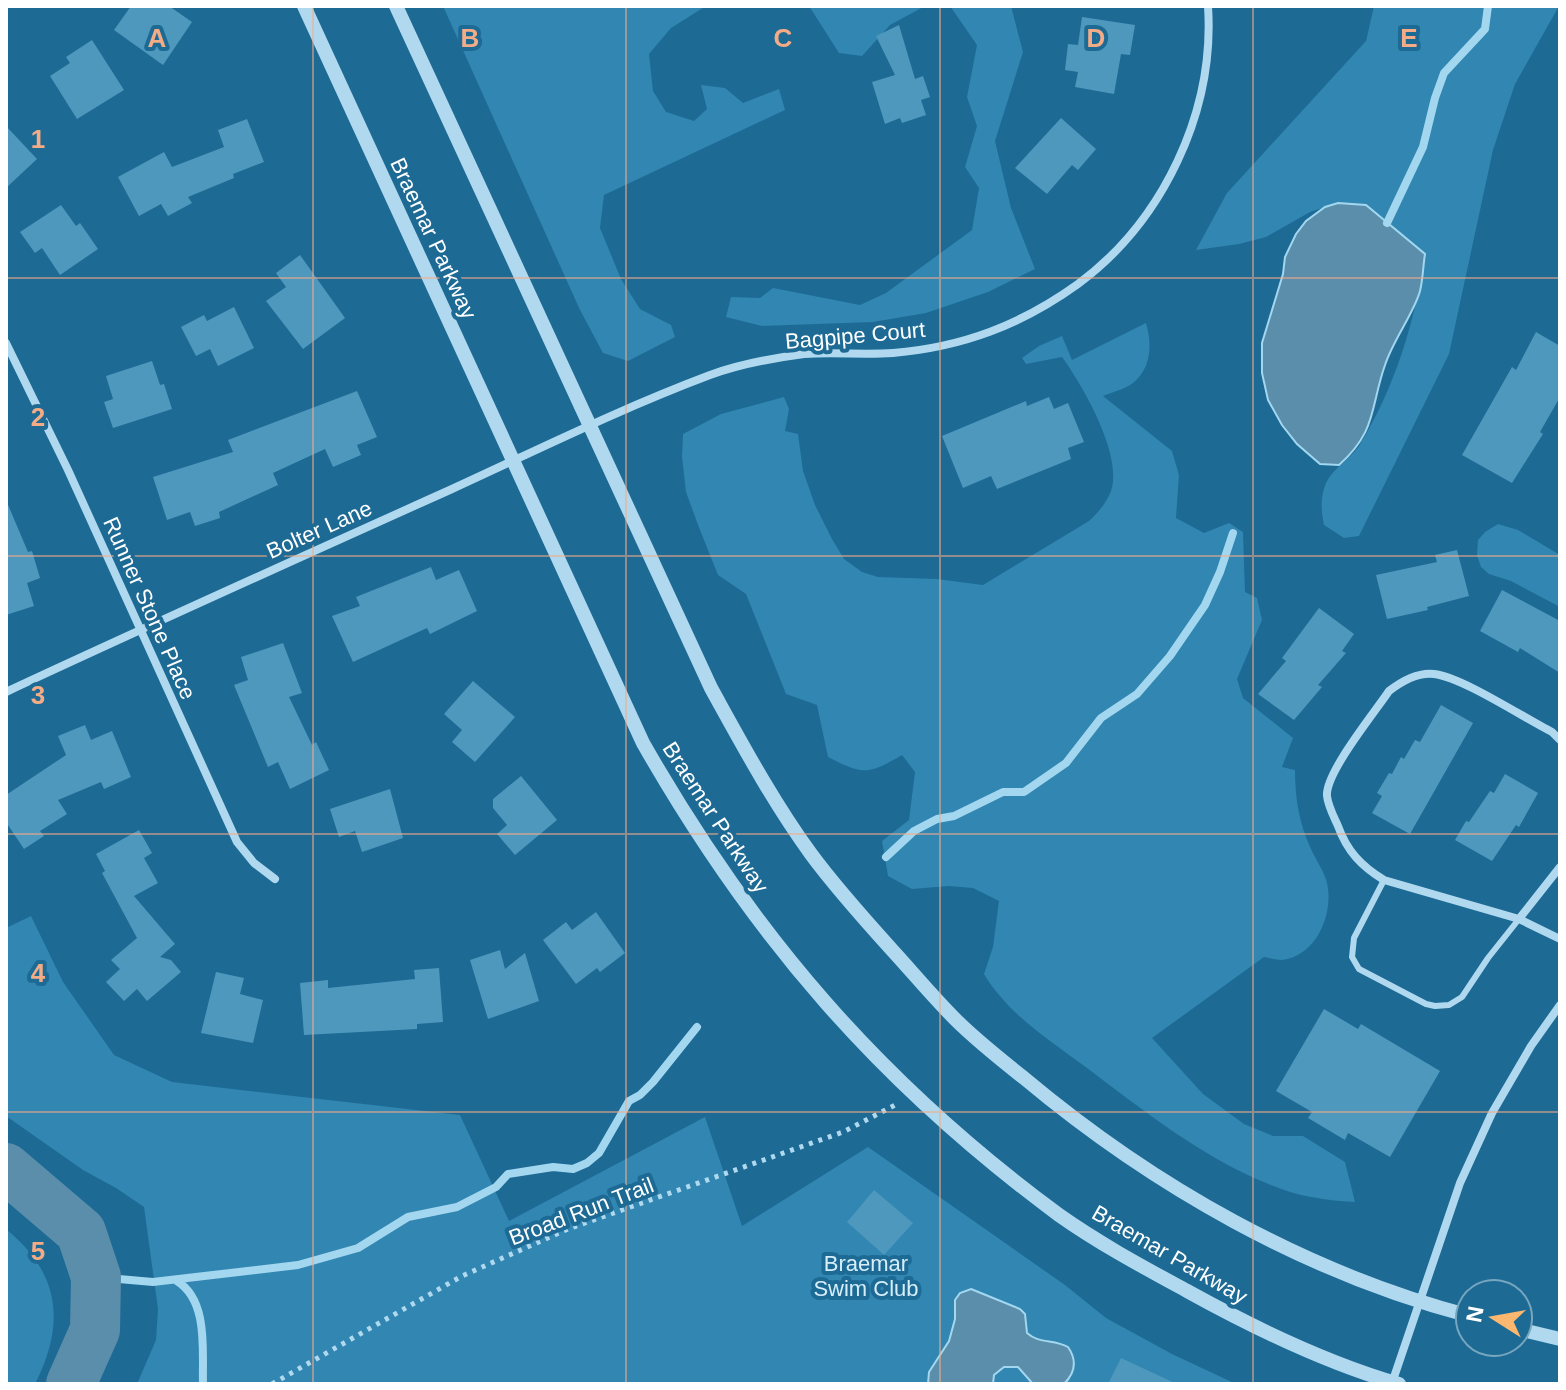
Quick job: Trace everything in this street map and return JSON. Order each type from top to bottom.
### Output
[{"type":"street","name":"Braemar Parkway","points":[[304,6],[643,743],[680,809],[732,888],[789,962],[849,1031],[914,1096],[1061,1216],[1116,1252],[1234,1317],[1312,1353],[1394,1383]]},
{"type":"street","points":[[396,6],[711,688],[758,773],[820,865],[954,1019],[1061,1109],[1142,1167],[1238,1223],[1354,1278],[1420,1303],[1454,1312]]},
{"type":"street","name":"Bagpipe Court","points":[[512,462],[707,376],[805,354],[893,353],[948,345],[990,334],[1037,311],[1080,282],[1118,248],[1144,218],[1169,179],[1185,146],[1196,111],[1205,66],[1208,6]]},
{"type":"street","name":"Runner Stone Place","points":[[6,343],[68,470],[237,842],[254,863],[275,879]]},
{"type":"street","name":"Bolter Lane","points":[[6,692],[512,462]]},
{"type":"street","points":[[1560,740],[1552,732],[1453,679],[1434,674],[1419,675],[1389,691],[1333,773],[1327,797],[1349,852],[1366,869],[1384,880],[1519,919],[1560,939]]},
{"type":"street","points":[[1519,919],[1560,867]]},
{"type":"street","points":[[1394,1383],[1460,1183],[1492,1113],[1531,1046],[1560,1005]]},
{"type":"street","points":[[1534,1333],[1560,1339]]},
{"type":"lane","points":[[1384,880],[1354,938],[1352,957],[1359,969],[1426,1004],[1449,1005],[1462,997],[1519,919]]},
{"type":"path","name":"Broad Run Trail","points":[[272,1384],[476,1270],[568,1229],[843,1132],[914,1096]]},
{"type":"green space","points":[[443,6],[706,6],[671,28],[649,54],[653,91],[666,112],[694,121],[707,109],[701,85],[725,88],[743,103],[779,89],[785,110],[604,195],[600,228],[621,279],[640,309],[671,325],[675,337],[628,361],[603,353],[580,310]]},
{"type":"green space","points":[[809,6],[925,6],[890,25],[862,56],[839,53]]},
{"type":"green space","points":[[950,6],[1011,6],[1023,52],[995,141],[1011,208],[1035,269],[988,292],[926,313],[873,322],[762,326],[726,317],[731,297],[760,298],[773,288],[860,305],[886,293],[972,230],[979,188],[965,167],[977,126],[967,97],[977,45]]},
{"type":"green space","points":[[1374,6],[1559,6],[1515,84],[1493,150],[1449,354],[1359,536],[1344,538],[1324,525],[1324,488],[1333,472],[1359,446],[1383,402],[1409,329],[1425,254],[1404,237],[1338,203],[1310,212],[1266,237],[1196,250],[1227,193],[1366,41]]},
{"type":"green space","points":[[1146,323],[1150,347],[1144,370],[1130,385],[1103,396],[1172,451],[1179,475],[1176,518],[1204,533],[1229,523],[1243,532],[1245,592],[1257,598],[1262,620],[1237,679],[1243,698],[1293,738],[1282,767],[1295,770],[1301,820],[1326,879],[1329,895],[1320,931],[1305,950],[1282,960],[1264,957],[1152,1038],[1203,1094],[1244,1124],[1273,1136],[1303,1136],[1345,1162],[1355,1202],[1320,1199],[1288,1191],[1218,1160],[1129,1100],[1044,1036],[1005,1002],[984,974],[993,947],[999,901],[973,888],[912,889],[888,876],[882,841],[909,820],[915,772],[902,755],[865,770],[828,757],[817,705],[786,694],[746,594],[718,575],[686,492],[683,434],[721,414],[784,397],[789,409],[785,431],[798,434],[803,471],[815,505],[844,559],[862,572],[878,577],[937,579],[983,585],[1089,521],[1111,491],[1113,476],[1106,440],[1071,370],[1062,357],[1026,364],[1022,358],[1062,336],[1072,360]]},
{"type":"green space","points":[[1498,524],[1518,530],[1560,555],[1560,607],[1511,581],[1489,574],[1481,567],[1477,555],[1478,540]]},
{"type":"green space","name":"Braemar Swim Club","points":[[31,916],[63,982],[114,1055],[172,1082],[460,1115],[509,1221],[705,1117],[742,1226],[868,1147],[1065,1285],[1106,1318],[1236,1384],[137,1384],[156,1340],[158,1309],[144,1207],[83,1170],[6,1116],[6,928]]},
{"type":"green space","points":[[6,1229],[38,1263],[52,1300],[54,1320],[51,1340],[35,1384],[6,1384]]},
{"type":"shaded area","points":[[1338,203],[1366,205],[1425,254],[1420,291],[1389,356],[1371,418],[1360,441],[1339,465],[1320,464],[1297,444],[1268,400],[1262,373],[1262,343],[1283,274],[1285,257],[1306,221],[1325,207]]},
{"type":"shaded area","points":[[971,1289],[1020,1309],[1025,1314],[1027,1333],[1032,1336],[1068,1347],[1074,1366],[1064,1384],[1033,1384],[1018,1367],[1004,1367],[994,1375],[993,1384],[928,1384],[929,1372],[949,1341],[955,1319],[955,1300],[960,1293]]},
{"type":"building","points":[[131,6],[169,6],[192,22],[163,65],[114,30]]},
{"type":"building","points":[[1082,17],[1135,25],[1130,55],[1121,54],[1114,94],[1075,87],[1078,72],[1065,70],[1068,44],[1078,45]]},
{"type":"building","points":[[899,25],[915,79],[923,76],[930,97],[921,100],[926,115],[902,123],[900,118],[885,124],[872,82],[895,75],[876,36]]},
{"type":"building","points":[[92,40],[124,90],[77,119],[50,76],[70,63],[66,57]]},
{"type":"building","points":[[1061,118],[1096,149],[1078,170],[1072,165],[1047,194],[1015,168]]},
{"type":"building","points":[[247,119],[264,162],[188,197],[192,203],[168,216],[161,204],[139,216],[118,177],[164,152],[172,167],[224,147],[218,130]]},
{"type":"building","points":[[6,126],[37,159],[6,188]]},
{"type":"building","points":[[61,205],[76,226],[80,223],[98,249],[60,275],[42,248],[35,253],[20,232]]},
{"type":"building","points":[[300,255],[345,318],[303,349],[266,301],[286,287],[276,273]]},
{"type":"building","points":[[234,307],[254,348],[218,366],[210,349],[196,356],[181,327],[204,315],[207,321]]},
{"type":"building","points":[[1536,332],[1560,346],[1560,397],[1540,432],[1543,434],[1512,483],[1462,455],[1512,367],[1516,370]]},
{"type":"building","points":[[152,361],[172,409],[113,428],[104,402],[113,399],[106,376]]},
{"type":"building","points":[[357,391],[377,437],[357,445],[361,455],[333,467],[325,449],[273,473],[278,485],[219,512],[220,518],[195,526],[190,512],[167,520],[153,477],[233,452],[228,440]]},
{"type":"building","points":[[1049,397],[1054,409],[1068,403],[1084,442],[1068,448],[1071,459],[997,489],[991,476],[963,488],[942,436],[1026,401],[1027,406]]},
{"type":"building","points":[[6,500],[28,552],[32,551],[40,578],[27,583],[34,606],[6,615]]},
{"type":"building","points":[[1457,550],[1469,596],[1427,607],[1428,610],[1387,619],[1376,575],[1437,562],[1435,555]]},
{"type":"building","points":[[431,567],[436,580],[459,570],[477,611],[430,634],[427,628],[353,662],[332,616],[360,606],[356,597]]},
{"type":"building","points":[[1502,590],[1560,621],[1560,673],[1520,648],[1518,652],[1480,631]]},
{"type":"building","points":[[1319,608],[1354,634],[1342,651],[1346,653],[1318,685],[1322,687],[1294,720],[1258,694],[1286,661],[1282,658]]},
{"type":"building","points":[[283,643],[302,693],[289,697],[312,745],[316,742],[329,770],[290,789],[278,762],[268,767],[234,685],[248,680],[241,657]]},
{"type":"building","points":[[473,681],[515,717],[475,762],[452,742],[462,730],[444,714]]},
{"type":"building","points":[[1441,705],[1473,723],[1410,834],[1372,813],[1382,796],[1377,793],[1389,773],[1392,774],[1401,757],[1404,759],[1415,740],[1420,742]]},
{"type":"building","points":[[85,725],[91,740],[112,731],[131,777],[104,789],[101,782],[58,800],[67,814],[40,831],[44,836],[24,849],[6,822],[6,795],[66,755],[58,736]]},
{"type":"building","points":[[1505,774],[1538,793],[1519,827],[1516,825],[1492,861],[1455,840],[1490,791],[1494,793]]},
{"type":"building","points":[[521,776],[557,820],[515,855],[497,834],[507,825],[493,808],[493,799]]},
{"type":"building","points":[[390,789],[403,838],[362,852],[355,831],[339,837],[330,809]]},
{"type":"building","points":[[139,830],[152,853],[144,858],[158,883],[134,896],[175,944],[160,957],[171,960],[181,972],[147,1001],[137,989],[124,1001],[106,982],[120,969],[111,960],[137,938],[102,873],[105,871],[96,854]]},
{"type":"building","points":[[596,912],[625,953],[600,972],[597,968],[576,984],[543,940],[566,922],[572,930]]},
{"type":"building","points":[[500,950],[505,969],[525,953],[539,1001],[488,1019],[470,960]]},
{"type":"building","points":[[439,968],[443,1022],[417,1024],[417,1029],[304,1035],[300,983],[328,980],[328,988],[415,979],[414,970]]},
{"type":"building","points":[[216,972],[244,978],[240,994],[263,1000],[253,1043],[201,1033]]},
{"type":"building","points":[[1324,1009],[1358,1029],[1361,1024],[1440,1071],[1390,1157],[1348,1133],[1345,1140],[1308,1118],[1312,1112],[1276,1091]]},
{"type":"building","points":[[874,1190],[913,1223],[884,1255],[847,1222]]},
{"type":"building","points":[[1121,1358],[1177,1384],[1108,1384]]},
{"type":"waterway","points":[[1387,223],[1423,147],[1444,73],[1485,29],[1488,6]]},
{"type":"waterway","points":[[886,857],[914,831],[1003,792],[1024,792],[1066,763],[1101,718],[1137,694],[1170,656],[1205,605],[1233,533]]},
{"type":"waterway","points":[[96,1277],[153,1282],[298,1265],[358,1248],[408,1217],[457,1207],[496,1187],[508,1174],[553,1167],[573,1169],[599,1153],[629,1101],[653,1082],[697,1027]]},
{"type":"waterway","points":[[6,1168],[81,1232],[96,1277],[95,1330],[71,1384]]},
{"type":"waterway","points":[[177,1281],[187,1290],[199,1314],[203,1384]]}]
